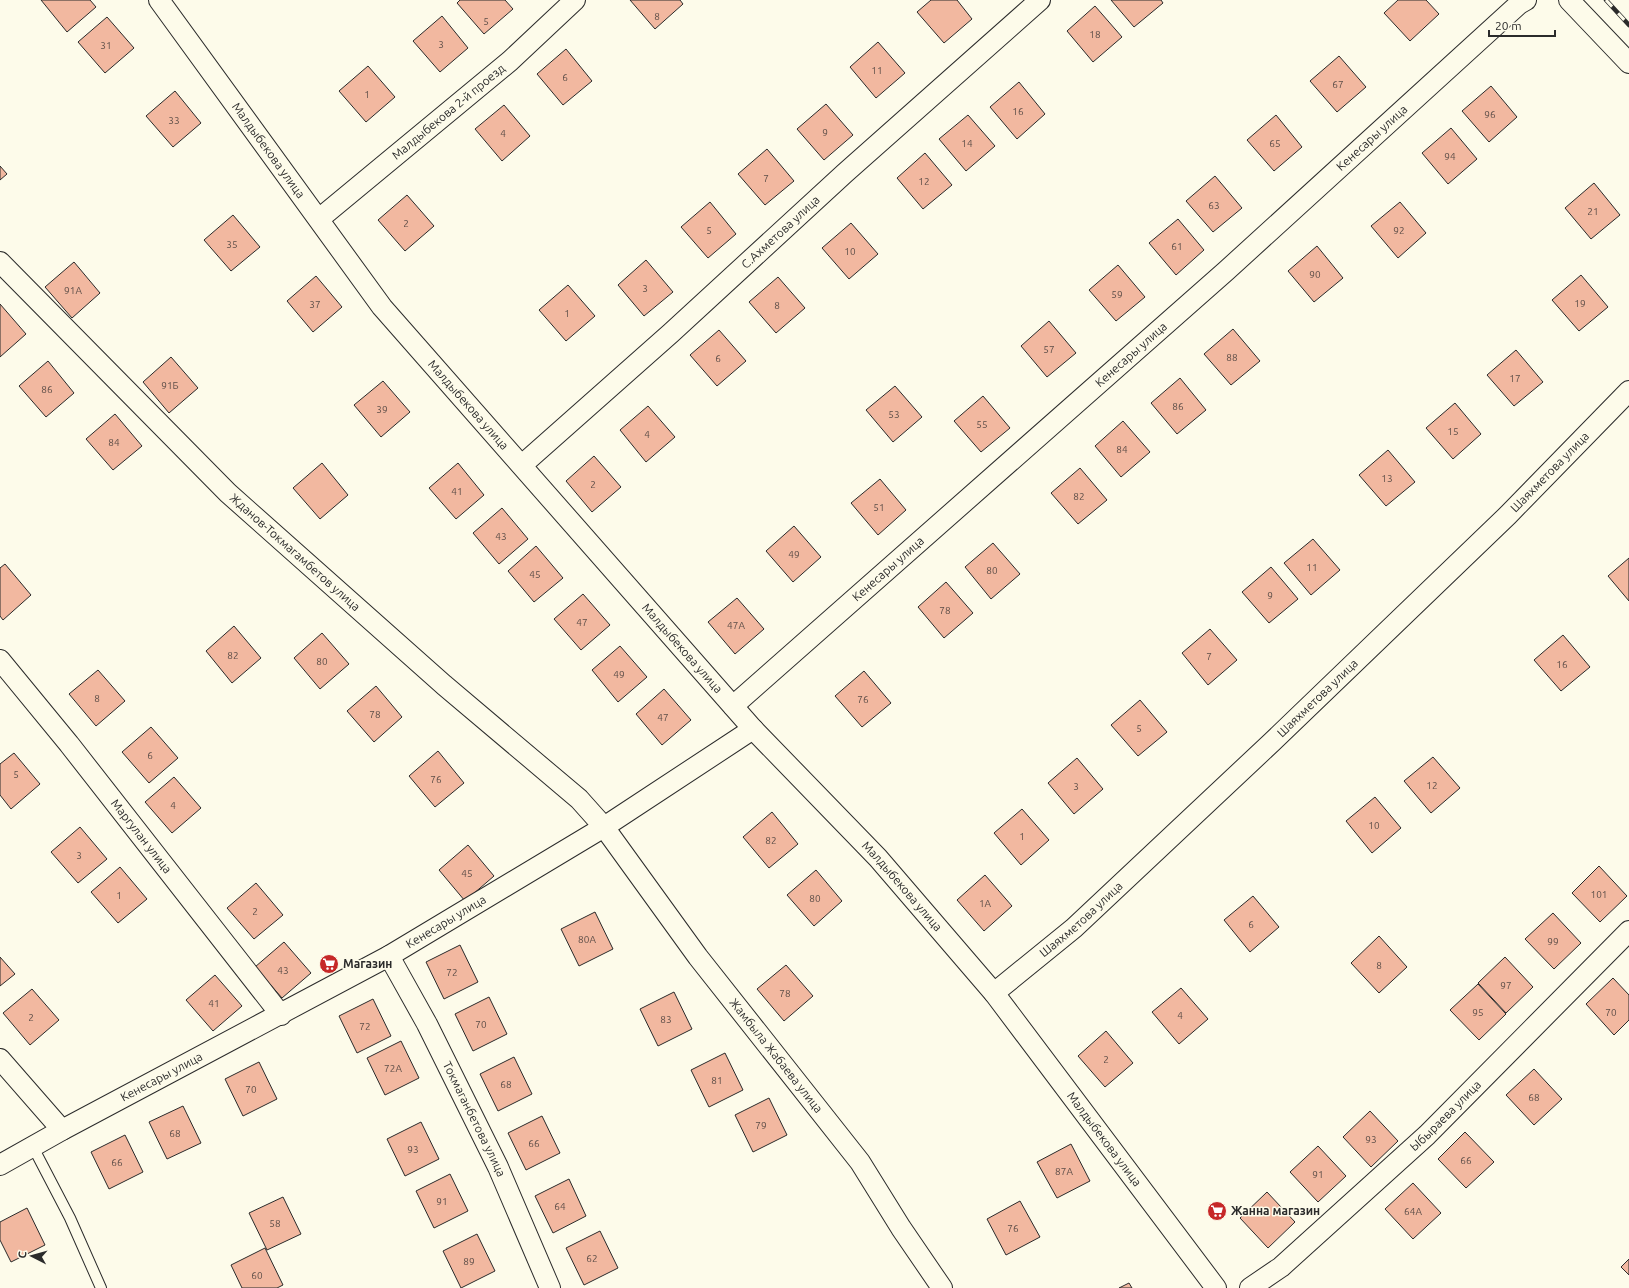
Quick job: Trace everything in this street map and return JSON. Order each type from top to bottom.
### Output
[{"type":"street","name":"Малдыбекова улица","points":[[159,0],[382,307],[753,729],[878,858],[994,993],[1216,1288]]},
{"type":"street","name":"Малдыбекова 2-й проезд","points":[[319,219],[510,61],[575,0]]},
{"type":"street","name":"С.Ахметова улица","points":[[522,465],[671,333],[845,173],[1040,0]]},
{"type":"street","name":"Кенесары улица","points":[[733,706],[1208,287],[1519,4],[1526,0]]},
{"type":"street","points":[[1569,0],[1629,63]]},
{"type":"street","name":"Жданов-Токмагамбетов улица","points":[[0,262],[228,493],[444,684],[579,799],[604,827]]},
{"type":"street","name":"Шаяхметова улица","points":[[994,993],[1074,928],[1272,742],[1508,515],[1629,391]]},
{"type":"street","name":"Маргулан улица","points":[[0,660],[69,744],[281,1014]]},
{"type":"street","name":"Кенесары улица","points":[[0,1165],[62,1130],[389,956],[604,827],[753,729]]},
{"type":"street","name":"Жамбыла Жабаева улица","points":[[604,827],[698,956],[860,1162],[942,1288]]},
{"type":"street","name":"Ыбыраева улица","points":[[1250,1288],[1281,1267],[1426,1135],[1629,931]]},
{"type":"street","name":"Токмаганбетова улица","points":[[389,956],[427,1024],[498,1167],[550,1288]]},
{"type":"street","points":[[0,1059],[62,1130]]},
{"type":"lane","points":[[33,1147],[70,1218],[101,1288]]},
{"type":"building","points":[[41,0],[90,0],[96,7],[67,32]]},
{"type":"building","points":[[460,0],[505,0],[513,9],[484,34],[457,3]]},
{"type":"building","points":[[630,0],[680,0],[683,4],[655,29]]},
{"type":"building","points":[[931,0],[957,0],[972,19],[944,43],[917,12]]},
{"type":"building","points":[[1111,0],[1161,0],[1163,3],[1134,27]]},
{"type":"building","points":[[1398,0],[1426,0],[1439,14],[1410,41],[1384,13]]},
{"type":"building","points":[[1095,6],[1122,37],[1093,62],[1067,31]]},
{"type":"building","points":[[442,16],[468,48],[440,72],[413,41]]},
{"type":"building","points":[[107,17],[134,48],[105,73],[78,42]]},
{"type":"building","points":[[878,42],[905,73],[876,98],[850,67]]},
{"type":"building","points":[[566,49],[592,81],[563,105],[537,74]]},
{"type":"building","points":[[1339,56],[1366,87],[1337,112],[1310,81]]},
{"type":"building","points":[[368,66],[395,97],[366,122],[339,91]]},
{"type":"building","points":[[1019,82],[1045,114],[1017,139],[990,107]]},
{"type":"building","points":[[1491,86],[1517,117],[1489,142],[1462,111]]},
{"type":"building","points":[[175,91],[201,123],[173,147],[146,116]]},
{"type":"building","points":[[826,104],[853,135],[824,160],[797,129]]},
{"type":"building","points":[[504,105],[530,136],[502,161],[475,129]]},
{"type":"building","points":[[968,115],[995,146],[966,171],[939,139]]},
{"type":"building","points":[[1276,115],[1302,147],[1274,171],[1247,140]]},
{"type":"building","points":[[1451,128],[1477,159],[1448,184],[1422,153]]},
{"type":"building","points":[[767,149],[794,181],[765,205],[738,174]]},
{"type":"building","points":[[925,153],[952,185],[923,209],[897,178]]},
{"type":"building","points":[[0,166],[7,174],[0,180]]},
{"type":"building","points":[[1215,176],[1242,208],[1213,232],[1186,201]]},
{"type":"building","points":[[1594,183],[1620,215],[1591,239],[1565,208]]},
{"type":"building","points":[[407,195],[434,226],[405,251],[378,220]]},
{"type":"building","points":[[710,202],[736,234],[708,258],[681,227]]},
{"type":"building","points":[[1400,202],[1426,233],[1398,258],[1371,226]]},
{"type":"building","points":[[233,215],[260,247],[231,271],[204,240]]},
{"type":"building","points":[[1178,219],[1204,250],[1176,275],[1149,243]]},
{"type":"building","points":[[851,223],[878,254],[849,279],[822,248]]},
{"type":"building","points":[[1317,246],[1343,278],[1314,302],[1288,271]]},
{"type":"building","points":[[646,260],[673,292],[644,316],[618,285]]},
{"type":"building","points":[[74,262],[100,293],[72,318],[45,287]]},
{"type":"building","points":[[1118,265],[1145,297],[1116,321],[1089,290]]},
{"type":"building","points":[[1581,275],[1608,307],[1579,331],[1552,300]]},
{"type":"building","points":[[316,276],[342,307],[313,332],[287,301]]},
{"type":"building","points":[[778,277],[805,308],[776,333],[749,302]]},
{"type":"building","points":[[568,285],[595,316],[566,341],[539,310]]},
{"type":"building","points":[[0,304],[26,334],[0,357]]},
{"type":"building","points":[[1049,321],[1076,353],[1047,377],[1021,346]]},
{"type":"building","points":[[1233,329],[1260,361],[1231,385],[1204,354]]},
{"type":"building","points":[[719,330],[746,361],[717,386],[690,355]]},
{"type":"building","points":[[1516,350],[1543,382],[1514,406],[1487,375]]},
{"type":"building","points":[[171,357],[198,388],[169,413],[143,382]]},
{"type":"building","points":[[48,361],[74,393],[46,417],[19,386]]},
{"type":"building","points":[[1180,378],[1206,410],[1177,434],[1151,403]]},
{"type":"building","points":[[383,381],[410,412],[381,437],[354,405]]},
{"type":"building","points":[[895,386],[922,417],[893,442],[866,410]]},
{"type":"building","points":[[983,396],[1010,428],[981,452],[954,421]]},
{"type":"building","points":[[1455,403],[1481,434],[1453,459],[1426,428]]},
{"type":"building","points":[[648,406],[675,437],[646,462],[620,430]]},
{"type":"building","points":[[115,414],[142,446],[113,470],[86,439]]},
{"type":"building","points":[[1123,421],[1150,452],[1121,477],[1095,446]]},
{"type":"building","points":[[1388,450],[1415,482],[1386,506],[1359,475]]},
{"type":"building","points":[[594,456],[621,487],[592,512],[566,481]]},
{"type":"building","points":[[322,463],[348,495],[320,519],[293,488]]},
{"type":"building","points":[[458,463],[484,495],[456,519],[429,488]]},
{"type":"building","points":[[1080,468],[1107,500],[1078,524],[1051,493]]},
{"type":"building","points":[[880,479],[906,510],[878,535],[851,503]]},
{"type":"building","points":[[502,508],[528,539],[499,564],[473,533]]},
{"type":"building","points":[[794,526],[821,557],[793,582],[766,551]]},
{"type":"building","points":[[1313,539],[1340,570],[1311,595],[1284,563]]},
{"type":"building","points":[[993,543],[1020,574],[991,599],[965,567]]},
{"type":"building","points":[[536,546],[563,578],[534,602],[508,571]]},
{"type":"building","points":[[1629,558],[1629,601],[1608,576]]},
{"type":"building","points":[[5,564],[31,595],[3,620],[0,616],[0,568]]},
{"type":"building","points":[[1271,567],[1298,599],[1269,623],[1242,592]]},
{"type":"building","points":[[946,582],[973,613],[944,638],[918,607]]},
{"type":"building","points":[[583,594],[610,625],[581,650],[554,619]]},
{"type":"building","points":[[737,598],[764,629],[735,654],[708,622]]},
{"type":"building","points":[[234,626],[261,658],[232,683],[206,651]]},
{"type":"building","points":[[1210,629],[1237,660],[1208,685],[1182,653]]},
{"type":"building","points":[[322,633],[349,664],[320,689],[294,658]]},
{"type":"building","points":[[1563,635],[1590,667],[1561,691],[1534,660]]},
{"type":"building","points":[[620,646],[647,677],[618,702],[592,670]]},
{"type":"building","points":[[98,670],[125,701],[96,726],[69,694]]},
{"type":"building","points":[[864,671],[891,703],[862,727],[835,696]]},
{"type":"building","points":[[376,686],[402,717],[374,742],[347,711]]},
{"type":"building","points":[[664,689],[691,720],[662,745],[636,714]]},
{"type":"building","points":[[1140,700],[1167,732],[1138,756],[1111,725]]},
{"type":"building","points":[[151,727],[178,758],[149,783],[122,752]]},
{"type":"building","points":[[438,751],[464,783],[435,807],[409,776]]},
{"type":"building","points":[[14,753],[40,784],[11,809],[0,795],[0,764]]},
{"type":"building","points":[[1433,757],[1460,788],[1431,813],[1404,781]]},
{"type":"building","points":[[1077,758],[1103,789],[1074,814],[1048,783]]},
{"type":"building","points":[[174,777],[201,808],[172,833],[145,802]]},
{"type":"building","points":[[1375,797],[1401,828],[1372,853],[1346,821]]},
{"type":"building","points":[[1022,809],[1049,840],[1021,865],[994,833]]},
{"type":"building","points":[[772,812],[798,844],[769,868],[743,837]]},
{"type":"building","points":[[80,827],[107,859],[78,883],[51,852]]},
{"type":"building","points":[[468,845],[494,876],[465,901],[439,870]]},
{"type":"building","points":[[1599,866],[1627,896],[1600,922],[1572,893]]},
{"type":"building","points":[[120,867],[147,899],[118,923],[91,892]]},
{"type":"building","points":[[816,870],[842,901],[814,926],[787,895]]},
{"type":"building","points":[[985,875],[1012,906],[984,931],[957,900]]},
{"type":"building","points":[[256,883],[283,915],[254,939],[227,908]]},
{"type":"building","points":[[1253,896],[1279,927],[1250,952],[1224,920]]},
{"type":"building","points":[[595,912],[613,949],[579,966],[561,929]]},
{"type":"building","points":[[1553,913],[1581,943],[1554,969],[1525,939]]},
{"type":"building","points":[[1379,936],[1407,967],[1379,993],[1351,963]]},
{"type":"building","points":[[284,942],[311,973],[282,998],[255,967]]},
{"type":"building","points":[[460,945],[478,982],[444,999],[426,962]]},
{"type":"building","points":[[0,957],[15,974],[0,986]]},
{"type":"building","points":[[1505,957],[1533,987],[1506,1013],[1478,983]]},
{"type":"building","points":[[786,965],[813,996],[784,1021],[757,989]]},
{"type":"building","points":[[215,975],[242,1006],[213,1031],[186,1000]]},
{"type":"building","points":[[1613,978],[1629,995],[1629,1020],[1614,1035],[1586,1004]]},
{"type":"building","points":[[1478,984],[1506,1014],[1479,1040],[1450,1010]]},
{"type":"building","points":[[1181,988],[1208,1019],[1179,1044],[1152,1012]]},
{"type":"building","points":[[32,989],[59,1020],[30,1045],[3,1013]]},
{"type":"building","points":[[674,992],[692,1029],[658,1046],[640,1009]]},
{"type":"building","points":[[489,997],[507,1034],[473,1051],[455,1014]]},
{"type":"building","points":[[373,999],[391,1036],[357,1053],[339,1016]]},
{"type":"building","points":[[1106,1031],[1133,1063],[1105,1087],[1078,1056]]},
{"type":"building","points":[[401,1041],[419,1078],[385,1095],[367,1058]]},
{"type":"building","points":[[725,1053],[743,1090],[709,1107],[691,1070]]},
{"type":"building","points":[[514,1057],[532,1094],[498,1111],[480,1074]]},
{"type":"building","points":[[259,1062],[277,1099],[243,1116],[225,1079]]},
{"type":"building","points":[[1534,1069],[1562,1099],[1534,1125],[1506,1095]]},
{"type":"building","points":[[769,1098],[787,1135],[753,1152],[735,1115]]},
{"type":"building","points":[[183,1106],[201,1143],[167,1159],[149,1122]]},
{"type":"building","points":[[1370,1111],[1398,1141],[1371,1167],[1343,1137]]},
{"type":"building","points":[[542,1116],[560,1153],[526,1170],[508,1133]]},
{"type":"building","points":[[421,1122],[439,1159],[405,1176],[387,1139]]},
{"type":"building","points":[[1465,1132],[1494,1162],[1466,1188],[1438,1159]]},
{"type":"building","points":[[125,1135],[143,1172],[109,1189],[91,1152]]},
{"type":"building","points":[[1071,1144],[1090,1181],[1057,1198],[1037,1162]]},
{"type":"building","points":[[1318,1146],[1346,1176],[1318,1202],[1290,1172]]},
{"type":"building","points":[[450,1174],[468,1211],[434,1228],[416,1191]]},
{"type":"building","points":[[569,1179],[586,1216],[553,1233],[535,1196]]},
{"type":"building","points":[[1413,1183],[1441,1213],[1413,1239],[1385,1209]]},
{"type":"building","points":[[1267,1192],[1295,1222],[1268,1248],[1240,1218]]},
{"type":"building","points":[[283,1197],[301,1234],[267,1250],[249,1213]]},
{"type":"building","points":[[1020,1201],[1040,1237],[1006,1255],[987,1219]]},
{"type":"building","points":[[27,1208],[45,1245],[11,1262],[0,1240],[0,1222]]},
{"type":"building","points":[[600,1231],[618,1268],[584,1285],[566,1248]]},
{"type":"building","points":[[477,1234],[495,1271],[461,1288],[443,1251]]},
{"type":"building","points":[[265,1248],[283,1285],[277,1288],[242,1288],[231,1265]]},
{"type":"building","points":[[1629,1259],[1629,1275],[1621,1267]]},
{"type":"building","points":[[1129,1283],[1132,1288],[1119,1288]]},
{"type":"railway","points":[[1606,0],[1629,25]]},
{"type":"place","name":"Магазин","points":[[329,964]]},
{"type":"place","name":"Жанна магазин","points":[[1217,1211]]}]
